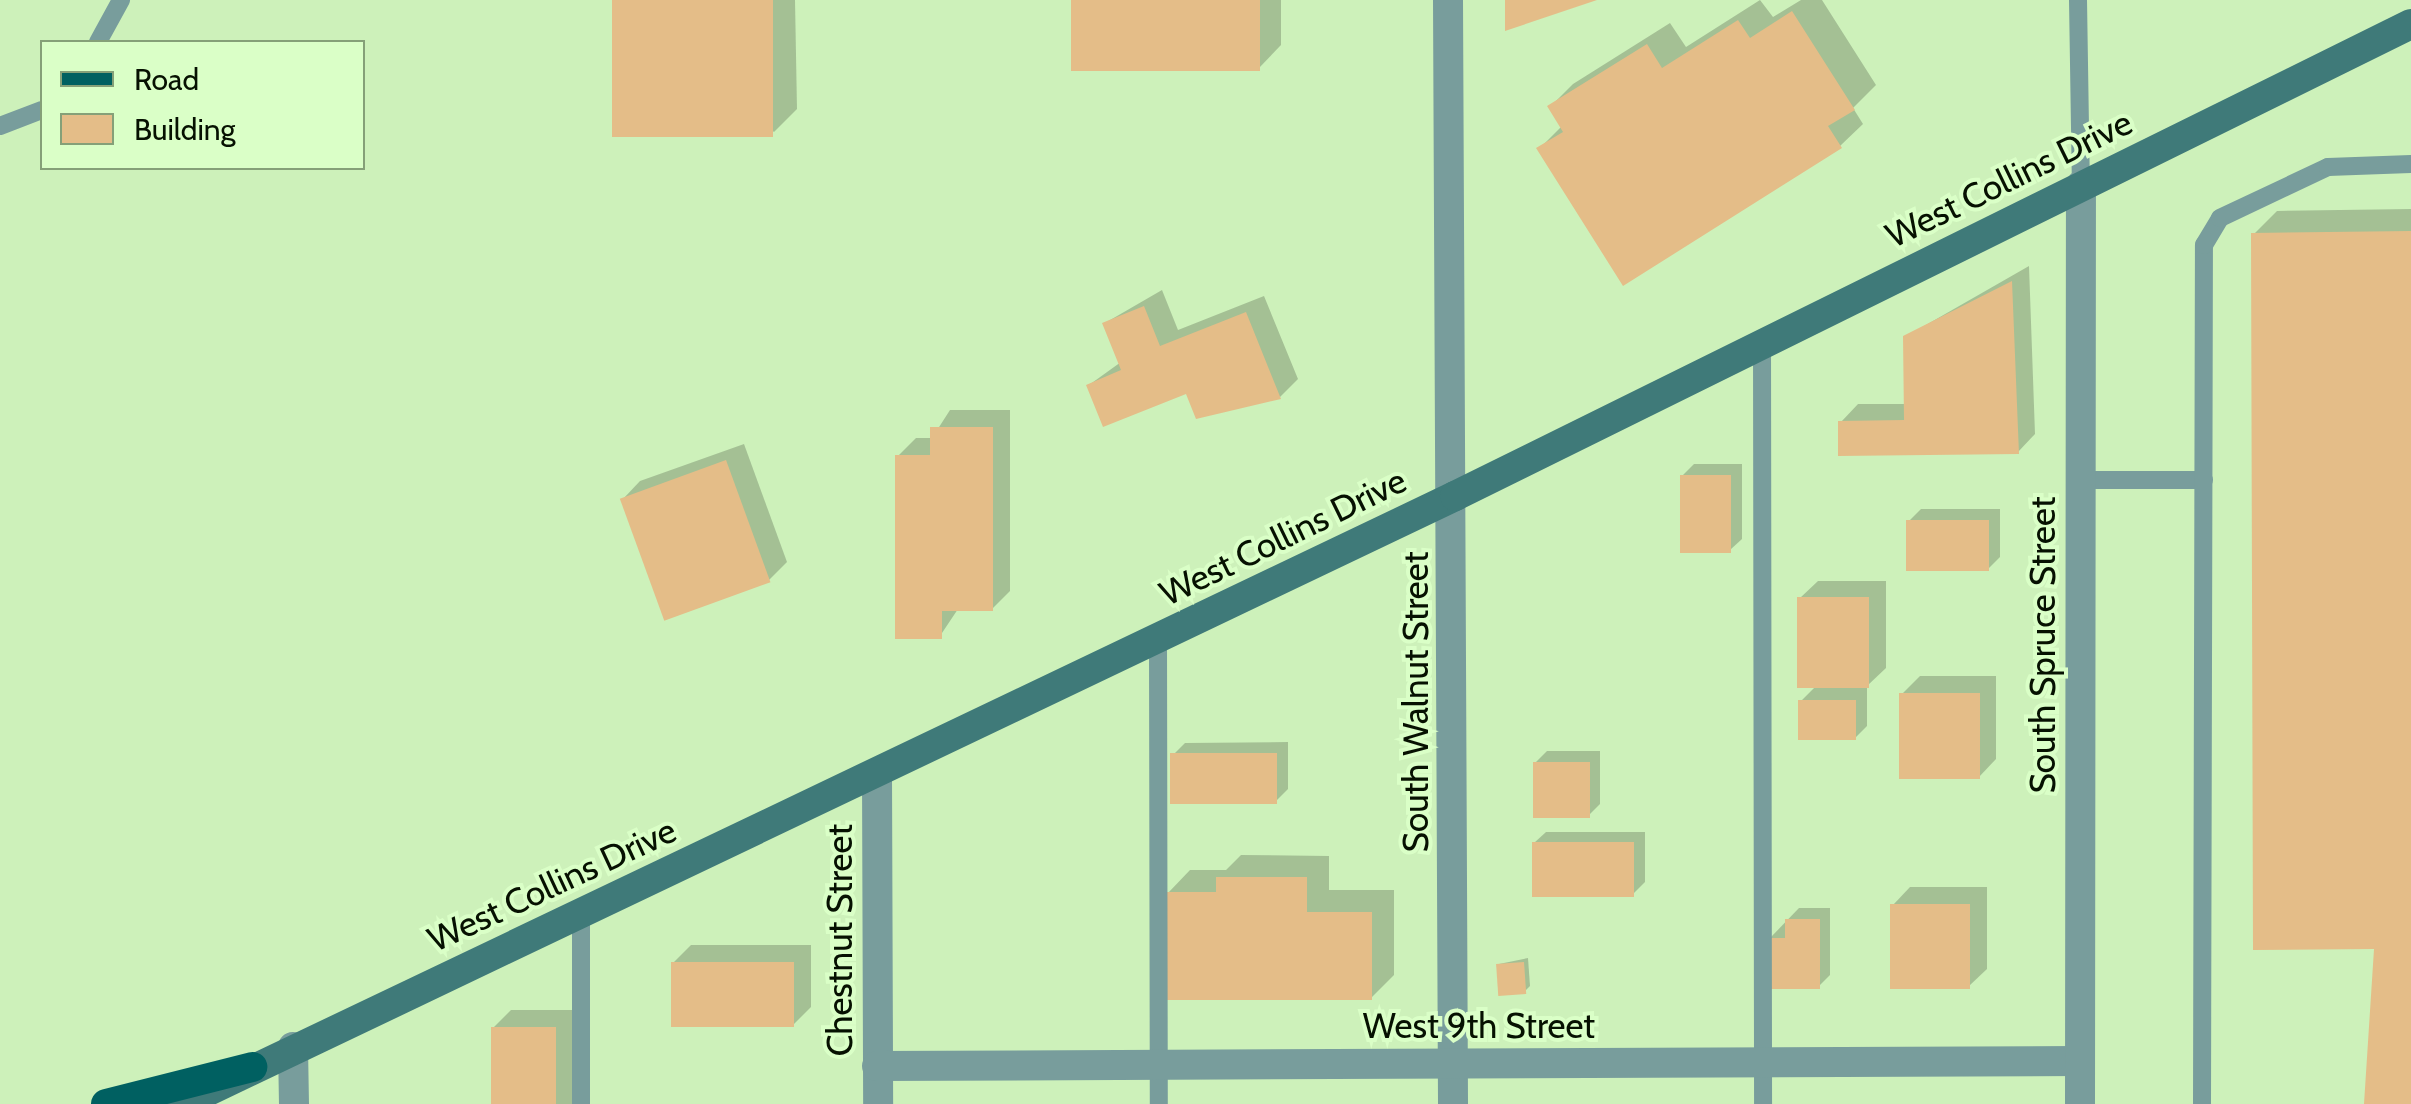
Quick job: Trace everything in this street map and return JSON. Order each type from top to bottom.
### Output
[{"type":"main road","name":"West Collins Drive","points":[[181,1104],[293,1047],[876,775],[1454,496],[2411,24]]},
{"type":"main road","points":[[106,1104],[252,1067]]},
{"type":"street","name":"South Walnut Street","points":[[1448,0],[1454,496],[1452,1104]]},
{"type":"street","name":"South Spruce Street","points":[[2080,1104],[2081,185]]},
{"type":"street","name":"Chestnut Street","points":[[876,775],[878,1104]]},
{"type":"street","points":[[293,1047],[294,1104]]},
{"type":"street","name":"West 9th Street","points":[[878,1066],[2080,1061]]},
{"type":"lane","points":[[99,40],[120,0]]},
{"type":"lane","points":[[2078,0],[2081,185]]},
{"type":"lane","points":[[0,126],[40,111]]},
{"type":"lane","points":[[2202,1104],[2204,246],[2220,218],[2328,167],[2411,164]]},
{"type":"lane","points":[[1762,342],[1764,1104]]},
{"type":"lane","points":[[2080,480],[2204,480]]},
{"type":"lane","points":[[1158,639],[1159,1104]]},
{"type":"lane","points":[[581,912],[581,1104]]},
{"type":"building","points":[[612,0],[773,0],[773,137],[612,137]]},
{"type":"building","points":[[1071,0],[1260,0],[1260,71],[1071,71]]},
{"type":"building","points":[[1505,0],[1597,0],[1505,31]]},
{"type":"building","points":[[1792,11],[1855,110],[1828,126],[1842,148],[1623,286],[1536,148],[1563,132],[1547,106],[1647,44],[1662,68],[1738,20],[1750,38]]},
{"type":"building","points":[[2411,231],[2411,1104],[2364,1104],[2374,949],[2253,950],[2251,233]]},
{"type":"building","points":[[2012,281],[2019,454],[1838,456],[1838,421],[1904,420],[1903,336]]},
{"type":"building","points":[[1144,306],[1160,346],[1246,312],[1281,399],[1196,419],[1186,394],[1103,427],[1086,385],[1121,370],[1102,323]]},
{"type":"building","points":[[930,427],[993,427],[993,611],[942,611],[942,639],[895,639],[895,455],[930,455]]},
{"type":"building","points":[[726,460],[770,582],[664,621],[620,499]]},
{"type":"building","points":[[1680,475],[1731,475],[1731,553],[1680,553]]},
{"type":"building","points":[[1906,520],[1989,520],[1989,571],[1906,571]]},
{"type":"building","points":[[1797,597],[1869,597],[1869,688],[1797,688]]},
{"type":"building","points":[[1899,693],[1980,693],[1980,779],[1899,779]]},
{"type":"building","points":[[1798,700],[1856,700],[1856,740],[1798,740]]},
{"type":"building","points":[[1170,753],[1277,753],[1277,804],[1170,804]]},
{"type":"building","points":[[1533,762],[1590,762],[1590,818],[1533,818]]},
{"type":"building","points":[[1532,842],[1634,842],[1634,897],[1532,897]]},
{"type":"building","points":[[1216,877],[1307,877],[1307,912],[1372,912],[1372,1000],[1165,1000],[1165,892],[1216,892]]},
{"type":"building","points":[[1890,904],[1970,904],[1970,989],[1890,989]]},
{"type":"building","points":[[1785,919],[1820,919],[1820,989],[1767,989],[1767,938],[1785,938]]},
{"type":"building","points":[[671,962],[794,962],[794,1027],[671,1027]]},
{"type":"building","points":[[1524,962],[1526,994],[1498,996],[1496,964]]},
{"type":"building","points":[[491,1027],[556,1027],[556,1104],[491,1104]]}]
